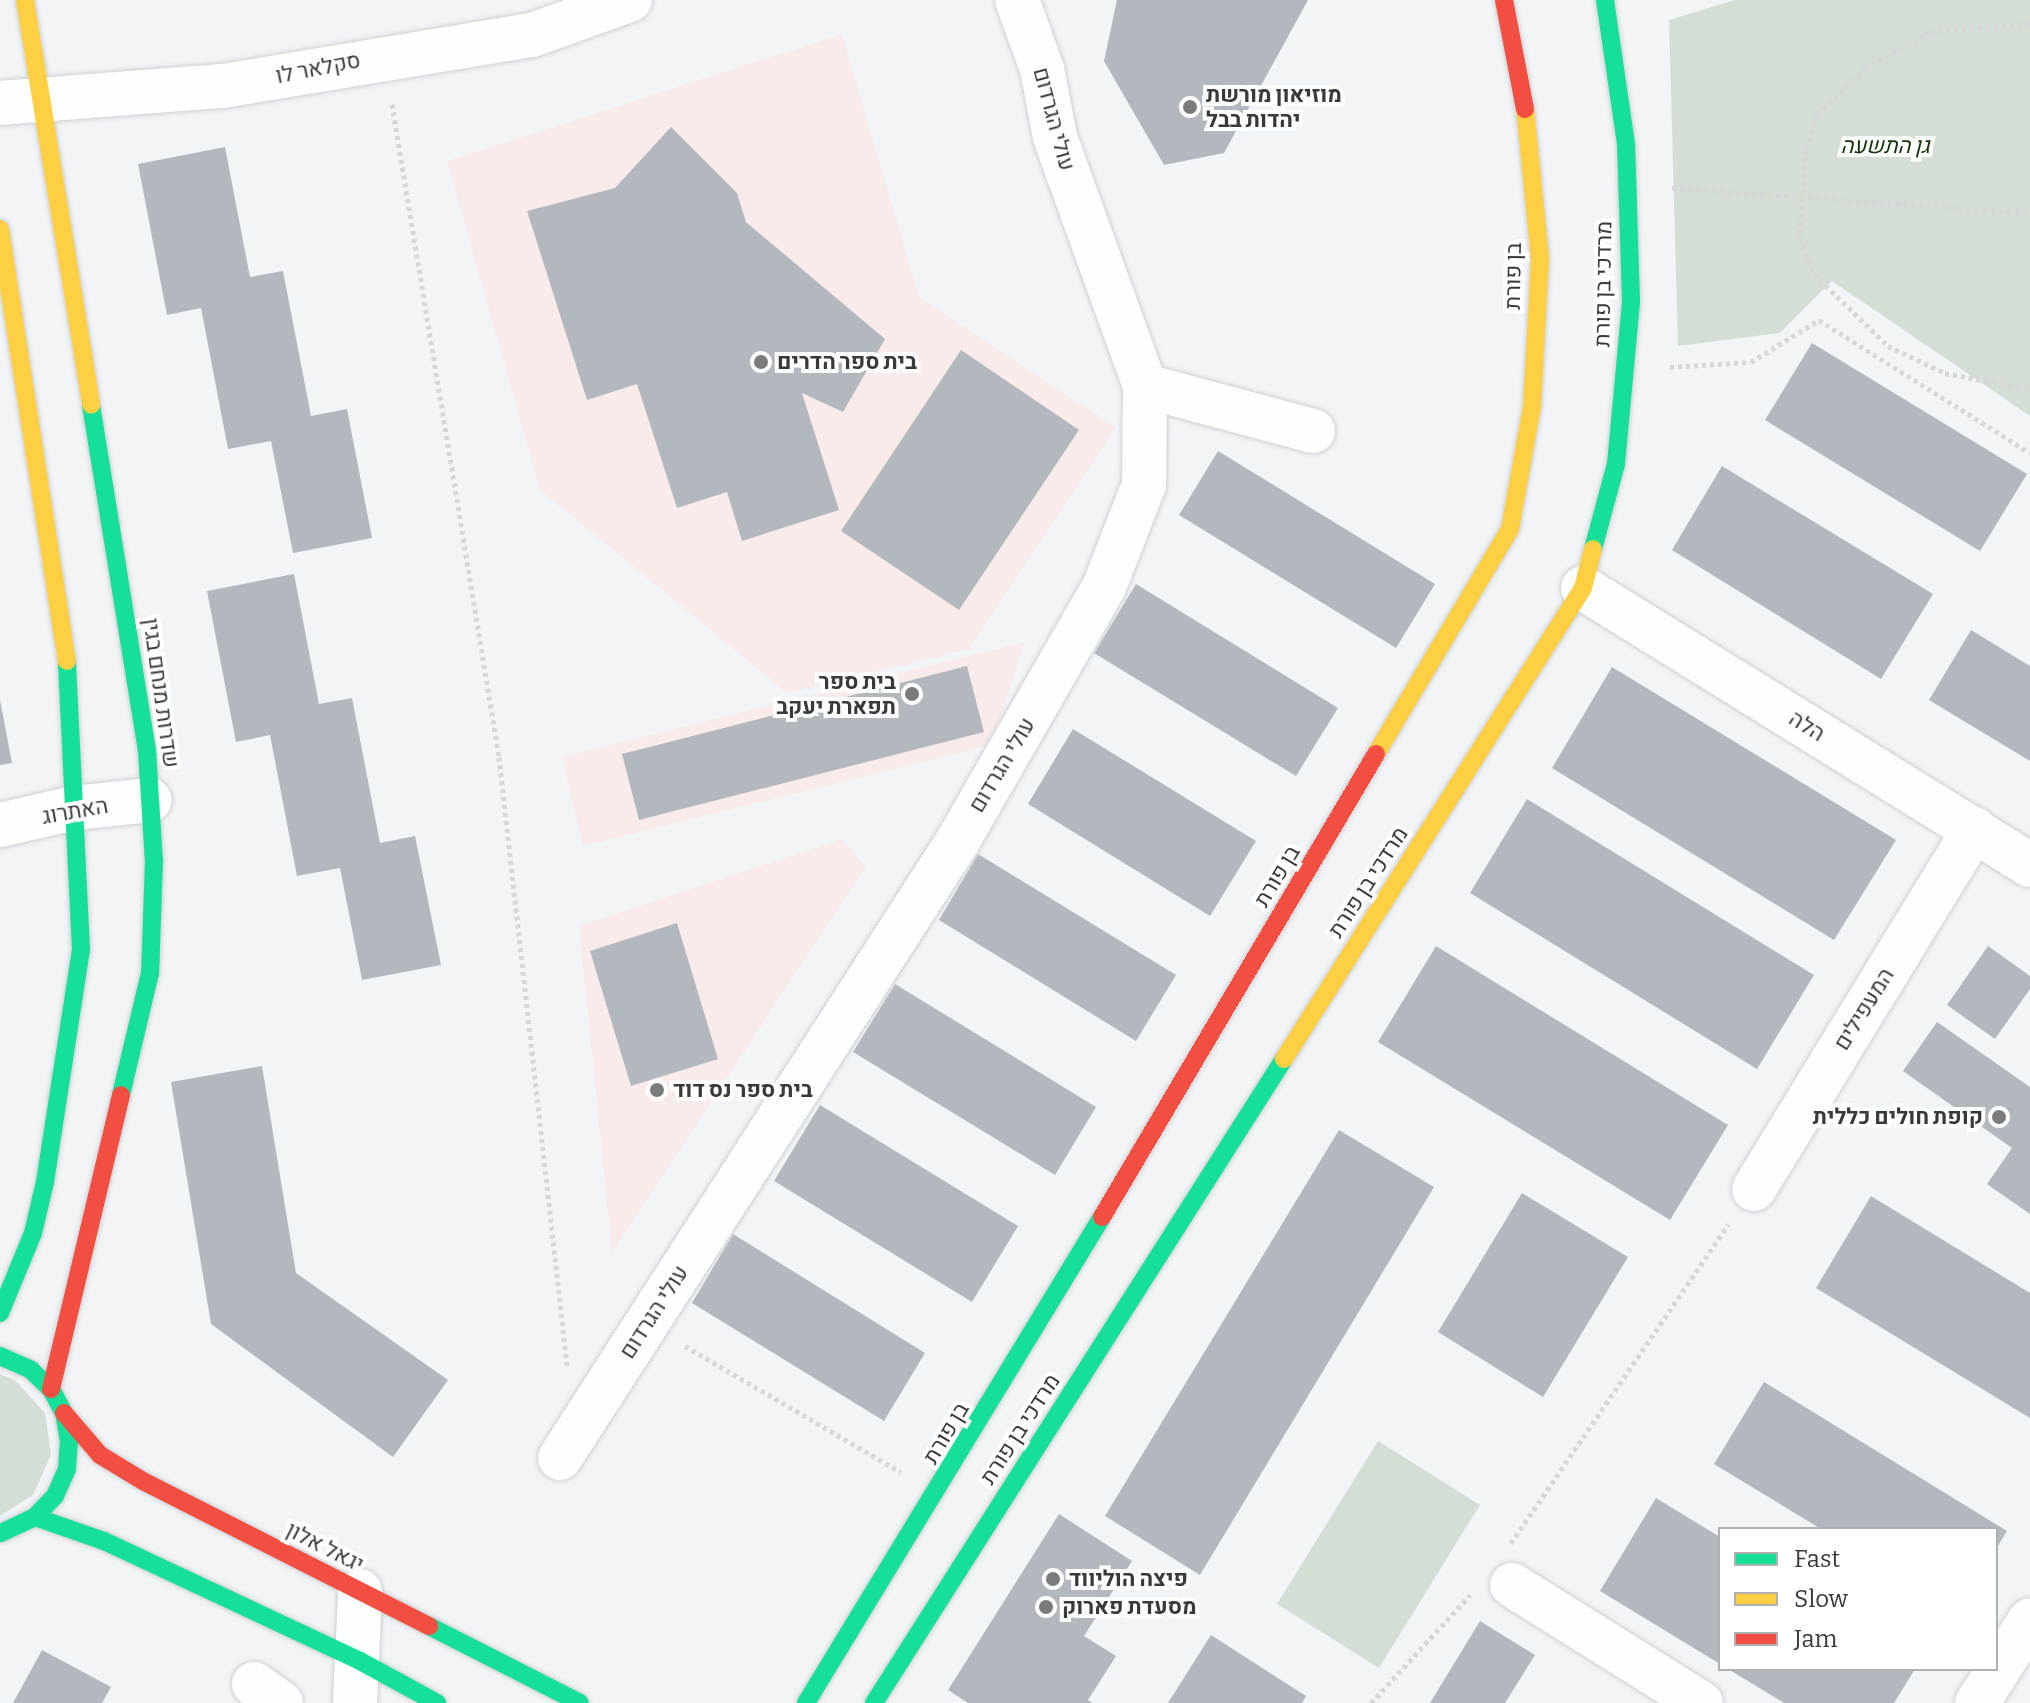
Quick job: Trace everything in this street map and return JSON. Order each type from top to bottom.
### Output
[{"type":"street","name":"שדרות מנחם בגין","points":[[25,0],[21,100],[147,751],[150,800],[150,973],[51,1389]]},
{"type":"street","name":"סקלאר לו","points":[[21,100],[223,86],[384,55],[532,35],[630,0]]},
{"type":"street","name":"עולי הגרדום","points":[[567,1446],[959,839],[1104,587],[1144,485],[1145,386],[1055,137],[1042,69],[1017,0]]},
{"type":"street","name":"בן פורת","points":[[806,1703],[938,1493],[1510,529],[1532,407],[1540,258],[1529,132],[1504,0]]},
{"type":"street","name":"מרדכי בן פורת","points":[[874,1703],[1583,588],[1616,464],[1631,301],[1627,185],[1613,30],[1605,0]]},
{"type":"street","points":[[0,229],[68,665],[81,950],[61,1103],[33,1233],[0,1313]]},
{"type":"street","points":[[1145,386],[1313,431]]},
{"type":"street","name":"הלה","points":[[1583,588],[2030,865]]},
{"type":"street","name":"האתרוג","points":[[0,825],[74,808],[150,800]]},
{"type":"street","name":"המעפילים","points":[[1754,1189],[1975,829]]},
{"type":"street","points":[[0,1356],[31,1370],[51,1389],[64,1413],[69,1440],[67,1469],[55,1496],[35,1517],[0,1533]]},
{"type":"street","name":"יגאל אלון","points":[[64,1413],[113,1464],[580,1703]]},
{"type":"street","points":[[35,1517],[104,1541],[360,1661],[437,1703]]},
{"type":"street","points":[[1500,1572],[1701,1703]]},
{"type":"street","points":[[355,1703],[360,1661],[360,1591]]},
{"type":"street","points":[[1998,1670],[2030,1620]]},
{"type":"street","points":[[1977,1703],[1997,1671]]},
{"type":"path","points":[[2030,23],[1931,32],[1866,67],[1817,115],[1801,197],[1799,238],[1814,274],[1888,346],[1945,373],[2030,389]]},
{"type":"path","points":[[384,55],[499,757],[567,1446]]},
{"type":"path","points":[[1627,185],[2030,213]]},
{"type":"path","points":[[1625,369],[1751,362],[1819,320],[2030,453]]},
{"type":"path","points":[[1371,1703],[1500,1572],[1754,1189]]},
{"type":"path","points":[[646,1324],[938,1493]]},
{"type":"shaded area","name":"בית ספר הדרים","points":[[842,34],[919,297],[1116,427],[969,649],[787,693],[540,490],[447,161]]},
{"type":"shaded area","name":"בית ספר תפארת יעקב","points":[[1025,642],[991,745],[583,846],[562,757]]},
{"type":"shaded area","name":"בית ספר נס דוד","points":[[841,839],[866,866],[612,1253],[579,926]]},
{"type":"green space","name":"גן התשעה","points":[[1735,0],[2030,0],[2030,416],[1832,281],[1780,333],[1678,346],[1669,20]]},
{"type":"green space","points":[[0,1374],[15,1380],[45,1413],[51,1455],[33,1495],[0,1516]]},
{"type":"green space","points":[[1378,1441],[1480,1505],[1379,1668],[1277,1604]]},
{"type":"building","name":"מוזיאון מורשת יהדות בבל","points":[[1117,0],[1308,0],[1224,153],[1164,165],[1104,61]]},
{"type":"building","points":[[671,127],[737,193],[746,222],[885,339],[843,412],[802,393],[839,510],[742,541],[727,492],[677,508],[637,384],[587,400],[527,211],[615,188]]},
{"type":"building","points":[[225,147],[250,277],[283,271],[311,416],[347,409],[372,538],[293,553],[271,441],[228,449],[201,308],[167,315],[138,164]]},
{"type":"building","points":[[1812,343],[2027,474],[1980,551],[1765,420]]},
{"type":"building","points":[[961,350],[1079,430],[959,610],[841,531]]},
{"type":"building","points":[[1218,451],[1435,584],[1396,648],[1179,515]]},
{"type":"building","points":[[1722,466],[1933,594],[1881,679],[1672,550]]},
{"type":"building","points":[[294,574],[319,704],[352,698],[380,843],[415,836],[441,965],[362,980],[340,868],[297,876],[270,735],[236,742],[207,591]]},
{"type":"building","points":[[1136,584],[1338,708],[1296,776],[1094,653]]},
{"type":"building","points":[[1971,630],[2030,666],[2030,761],[1929,700]]},
{"type":"building","points":[[967,666],[984,732],[639,820],[622,754]]},
{"type":"building","points":[[1612,667],[1896,840],[1834,940],[1552,768]]},
{"type":"building","points":[[0,700],[12,763],[0,765]]},
{"type":"building","points":[[1073,729],[1256,841],[1210,916],[1028,804]]},
{"type":"building","points":[[1527,799],[1814,975],[1757,1069],[1470,893]]},
{"type":"building","points":[[978,854],[1176,975],[1136,1041],[939,920]]},
{"type":"building","points":[[677,923],[718,1059],[631,1086],[590,951]]},
{"type":"building","points":[[1436,946],[1728,1125],[1670,1220],[1378,1042]]},
{"type":"building","points":[[1988,946],[2030,976],[2030,989],[1995,1039],[1947,1005]]},
{"type":"building","points":[[895,984],[1096,1107],[1055,1175],[853,1052]]},
{"type":"building","name":"קופת חולים כללית","points":[[1937,1022],[2030,1087],[2030,1214],[1987,1184],[2012,1148],[1903,1071]]},
{"type":"building","points":[[262,1066],[296,1273],[448,1380],[393,1457],[211,1324],[171,1082]]},
{"type":"building","points":[[820,1105],[1018,1226],[972,1302],[774,1181]]},
{"type":"building","points":[[1339,1130],[1434,1187],[1200,1575],[1105,1516]]},
{"type":"building","points":[[1522,1193],[1628,1257],[1543,1397],[1438,1332]]},
{"type":"building","points":[[1871,1196],[2030,1293],[2030,1418],[1816,1288]]},
{"type":"building","points":[[733,1234],[925,1353],[884,1421],[692,1303]]},
{"type":"building","points":[[1764,1382],[2007,1531],[1998,1546],[1998,1527],[1818,1527],[1714,1464]]},
{"type":"building","points":[[1656,1498],[1718,1536],[1718,1663],[1600,1591]]},
{"type":"building","points":[[1059,1514],[1132,1561],[1084,1636],[1116,1656],[1088,1700],[1092,1703],[968,1703],[948,1690]]},
{"type":"building","points":[[1480,1621],[1535,1655],[1505,1703],[1430,1703]]},
{"type":"building","points":[[1211,1635],[1306,1696],[1302,1703],[1168,1703]]},
{"type":"building","points":[[42,1650],[111,1687],[102,1703],[13,1703]]},
{"type":"building","points":[[1731,1671],[1914,1671],[1894,1703],[1784,1703]]},
{"type":"traffic: fast","points":[[1593,549],[1616,464],[1631,301],[1626,144],[1605,0]]},
{"type":"traffic: fast","points":[[91,405],[147,751],[154,861],[150,973],[121,1095]]},
{"type":"traffic: fast","points":[[0,1313],[33,1233],[45,1182],[81,950],[67,661]]},
{"type":"traffic: fast","points":[[874,1703],[1284,1059]]},
{"type":"traffic: fast","points":[[806,1703],[1102,1217]]},
{"type":"traffic: fast","points":[[0,1356],[31,1370],[51,1389],[64,1413],[69,1440],[67,1469],[55,1496],[35,1517],[0,1533]]},
{"type":"traffic: fast","points":[[35,1517],[104,1541],[360,1661],[437,1703]]},
{"type":"traffic: fast","points":[[429,1626],[580,1703]]},
{"type":"traffic: slow","points":[[25,0],[91,405]]},
{"type":"traffic: slow","points":[[1376,754],[1510,529],[1532,407],[1540,258],[1525,109]]},
{"type":"traffic: slow","points":[[0,229],[67,661]]},
{"type":"traffic: slow","points":[[1284,1059],[1583,588],[1593,549]]},
{"type":"traffic: jam","points":[[1504,0],[1525,109]]},
{"type":"traffic: jam","points":[[1102,1217],[1376,754]]},
{"type":"traffic: jam","points":[[51,1389],[121,1095]]},
{"type":"traffic: jam","points":[[64,1413],[100,1455],[143,1481],[429,1626]]},
{"type":"place","name":"מוזיאון מורשת יהדות בבל","points":[[1190,107]]},
{"type":"place","name":"בית ספר הדרים","points":[[761,362]]},
{"type":"place","name":"בית ספר תפארת יעקב","points":[[912,694]]},
{"type":"place","name":"בית ספר נס דוד","points":[[657,1090]]},
{"type":"place","name":"קופת חולים כללית","points":[[1999,1117]]},
{"type":"place","name":"פיצה הוליווד","points":[[1053,1579]]},
{"type":"place","name":"מסעדת פארוק","points":[[1046,1607]]}]
